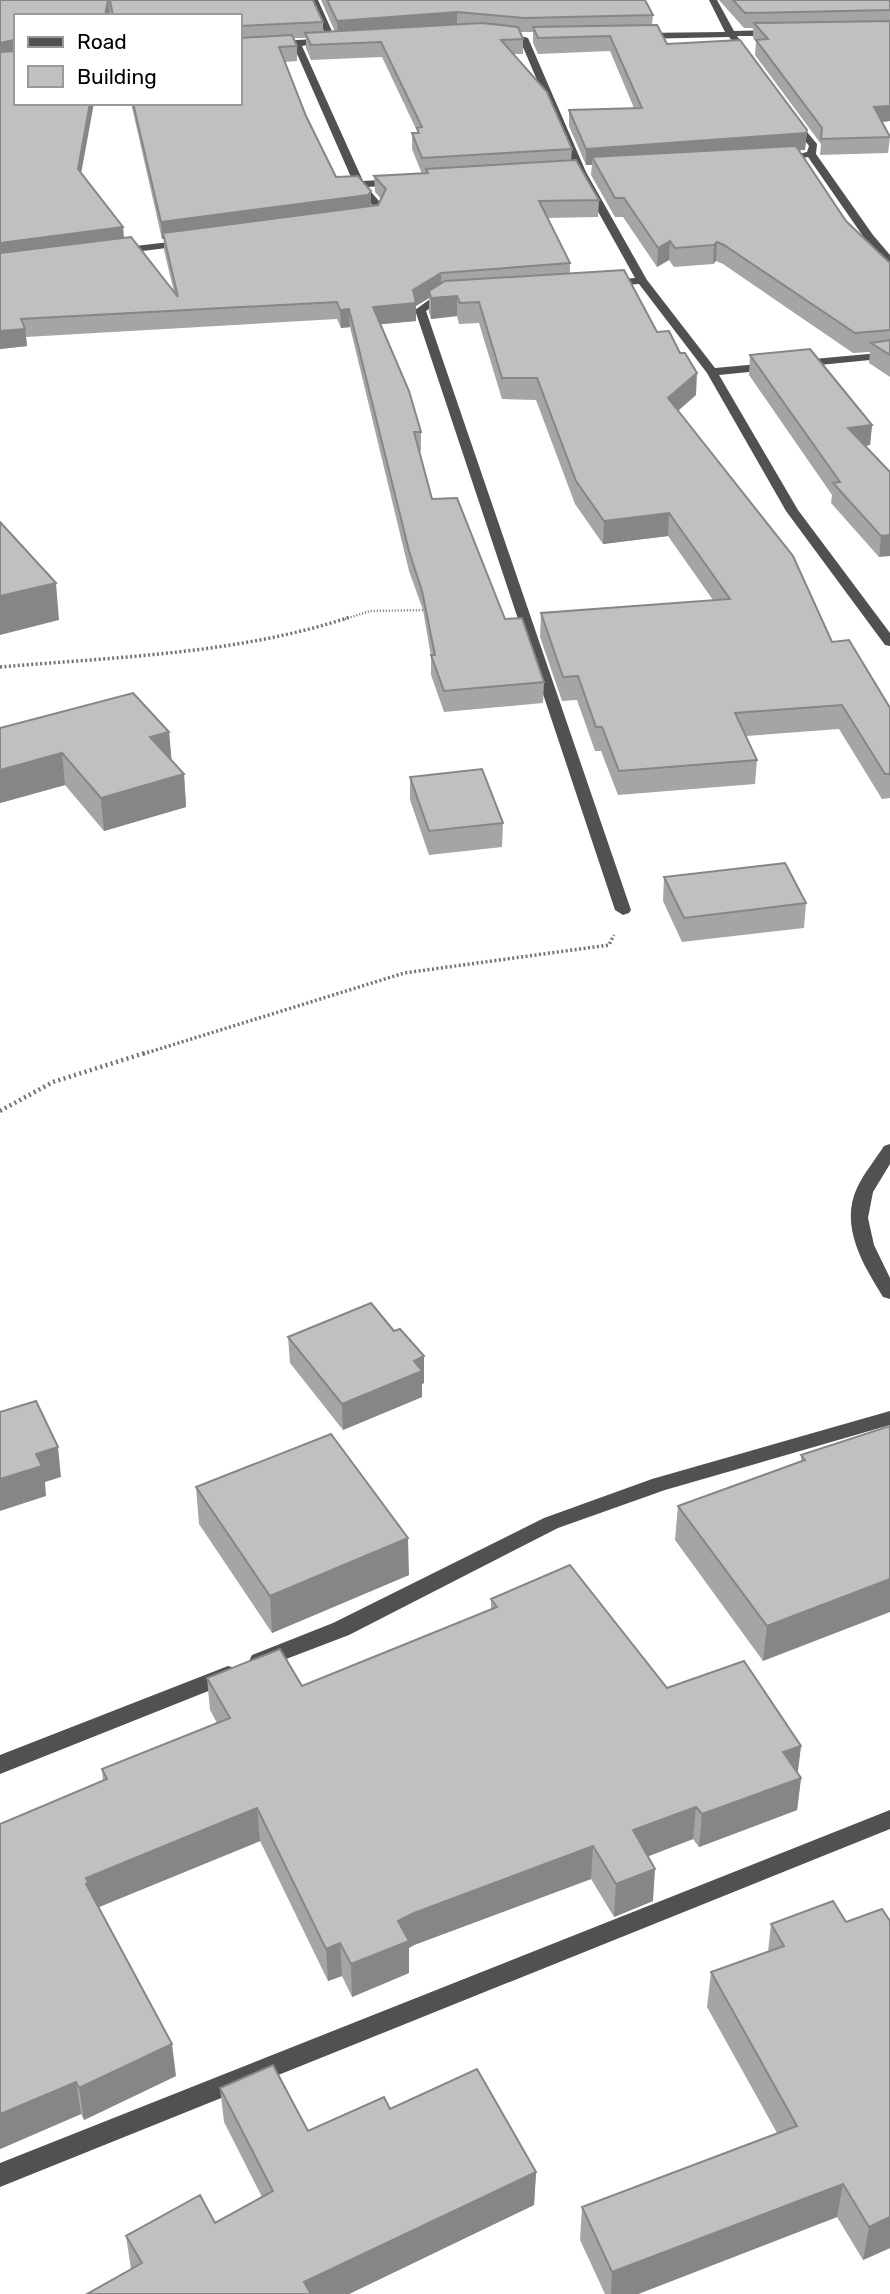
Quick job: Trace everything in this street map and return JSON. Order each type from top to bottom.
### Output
[{"type":"street","points":[[314,0],[332,40]]},
{"type":"street","points":[[713,0],[731,34],[756,68]]},
{"type":"street","points":[[482,32],[538,38]]},
{"type":"street","points":[[634,36],[783,33]]},
{"type":"street","points":[[524,38],[581,172],[642,281],[712,372],[792,511],[890,642]]},
{"type":"street","points":[[242,47],[346,39]]},
{"type":"street","points":[[297,44],[359,184],[379,207],[374,217],[354,222]]},
{"type":"street","points":[[789,113],[814,146],[811,154]]},
{"type":"street","points":[[767,160],[811,154]]},
{"type":"street","points":[[811,154],[869,237],[890,261]]},
{"type":"street","points":[[568,173],[595,172]]},
{"type":"street","points":[[359,184],[415,181]]},
{"type":"street","points":[[109,252],[204,240]]},
{"type":"street","points":[[588,285],[642,281]]},
{"type":"street","points":[[468,294],[441,296],[420,310],[623,910]]},
{"type":"street","points":[[712,372],[890,355]]},
{"type":"street","points":[[890,1150],[863,1193],[860,1220],[870,1262],[890,1293]]},
{"type":"street","points":[[0,1765],[341,1629],[551,1523],[659,1484],[890,1418]]},
{"type":"street","points":[[0,2175],[182,2099],[746,1880],[890,1819]]},
{"type":"path","points":[[0,667],[188,650],[318,628],[370,611],[440,610]]},
{"type":"path","points":[[0,1111],[52,1082],[404,973],[610,945],[623,910]]},
{"type":"building","points":[[0,0],[108,0],[105,14],[14,14],[14,40],[0,43]]},
{"type":"building","points":[[110,0],[313,0],[323,22],[242,26],[242,14],[113,14]]},
{"type":"building","points":[[327,0],[645,0],[653,15],[524,18],[457,12],[337,21]]},
{"type":"building","points":[[733,0],[890,0],[890,10],[745,13]]},
{"type":"building","points":[[890,21],[890,106],[874,107],[890,137],[821,139],[822,128],[756,40],[768,39],[754,23]]},
{"type":"building","points":[[482,23],[518,27],[523,39],[501,40],[547,92],[572,149],[422,158],[412,133],[419,133],[417,128],[422,127],[381,42],[311,45],[305,33]]},
{"type":"building","points":[[657,25],[667,44],[740,40],[807,130],[806,133],[586,149],[569,110],[642,108],[610,36],[538,38],[533,27]]},
{"type":"building","points":[[292,35],[297,46],[279,47],[306,116],[336,177],[358,176],[371,191],[368,195],[161,222],[133,105],[242,105],[242,38]]},
{"type":"building","points":[[14,51],[14,105],[90,105],[78,169],[123,227],[0,243],[0,52]]},
{"type":"building","points":[[796,146],[846,221],[890,263],[890,330],[855,333],[717,242],[714,245],[675,248],[670,241],[658,248],[624,198],[615,198],[592,157]]},
{"type":"building","points":[[576,160],[599,200],[539,201],[570,263],[441,273],[413,290],[416,303],[373,307],[409,391],[421,432],[414,432],[432,499],[457,498],[505,619],[522,618],[544,682],[444,691],[431,655],[435,655],[422,591],[409,551],[349,309],[340,310],[337,302],[21,319],[25,329],[0,331],[0,253],[131,237],[178,297],[163,233],[378,205],[386,189],[374,176],[428,173],[426,169]]},
{"type":"building","points":[[624,270],[657,332],[669,331],[680,353],[685,353],[697,373],[668,398],[793,556],[832,642],[849,640],[890,708],[890,774],[885,774],[842,705],[735,713],[757,760],[619,771],[602,727],[596,727],[578,676],[563,677],[541,613],[730,599],[669,513],[604,521],[576,481],[537,378],[502,378],[479,302],[460,303],[457,296],[431,298],[429,291],[445,281]]},
{"type":"building","points":[[890,340],[890,355],[871,343]]},
{"type":"building","points":[[810,349],[872,425],[848,428],[890,472],[890,535],[881,536],[833,483],[840,482],[750,355]]},
{"type":"building","points":[[0,522],[56,583],[0,596]]},
{"type":"building","points":[[133,693],[169,732],[150,737],[184,774],[101,798],[62,753],[0,770],[0,728]]},
{"type":"building","points":[[482,769],[503,823],[429,831],[410,777]]},
{"type":"building","points":[[785,863],[806,903],[684,918],[664,877]]},
{"type":"building","points":[[371,1303],[394,1331],[400,1329],[424,1356],[414,1361],[422,1371],[342,1404],[288,1337]]},
{"type":"building","points":[[36,1401],[58,1447],[36,1454],[42,1466],[0,1479],[0,1412]]},
{"type":"building","points":[[890,1426],[890,1579],[767,1626],[678,1506],[805,1460],[801,1455]]},
{"type":"building","points":[[331,1434],[408,1538],[270,1596],[196,1487]]},
{"type":"building","points":[[570,1565],[667,1688],[744,1661],[801,1746],[783,1752],[801,1778],[702,1814],[696,1807],[633,1830],[655,1869],[616,1884],[593,1846],[414,1913],[398,1921],[409,1941],[351,1964],[340,1943],[326,1949],[257,1808],[86,1878],[86,1884],[172,2044],[79,2088],[76,2082],[0,2114],[0,1824],[107,1779],[102,1769],[230,1718],[207,1678],[280,1649],[302,1686],[497,1607],[491,1599]]},
{"type":"building","points":[[833,1901],[846,1922],[882,1909],[890,1921],[890,2217],[869,2227],[843,2184],[612,2272],[582,2207],[797,2126],[711,1972],[784,1946],[771,1924]]},
{"type":"building","points":[[273,2065],[308,2131],[384,2097],[390,2109],[477,2069],[536,2172],[304,2282],[311,2294],[87,2294],[142,2263],[126,2236],[200,2195],[215,2223],[273,2191],[220,2088]]}]
